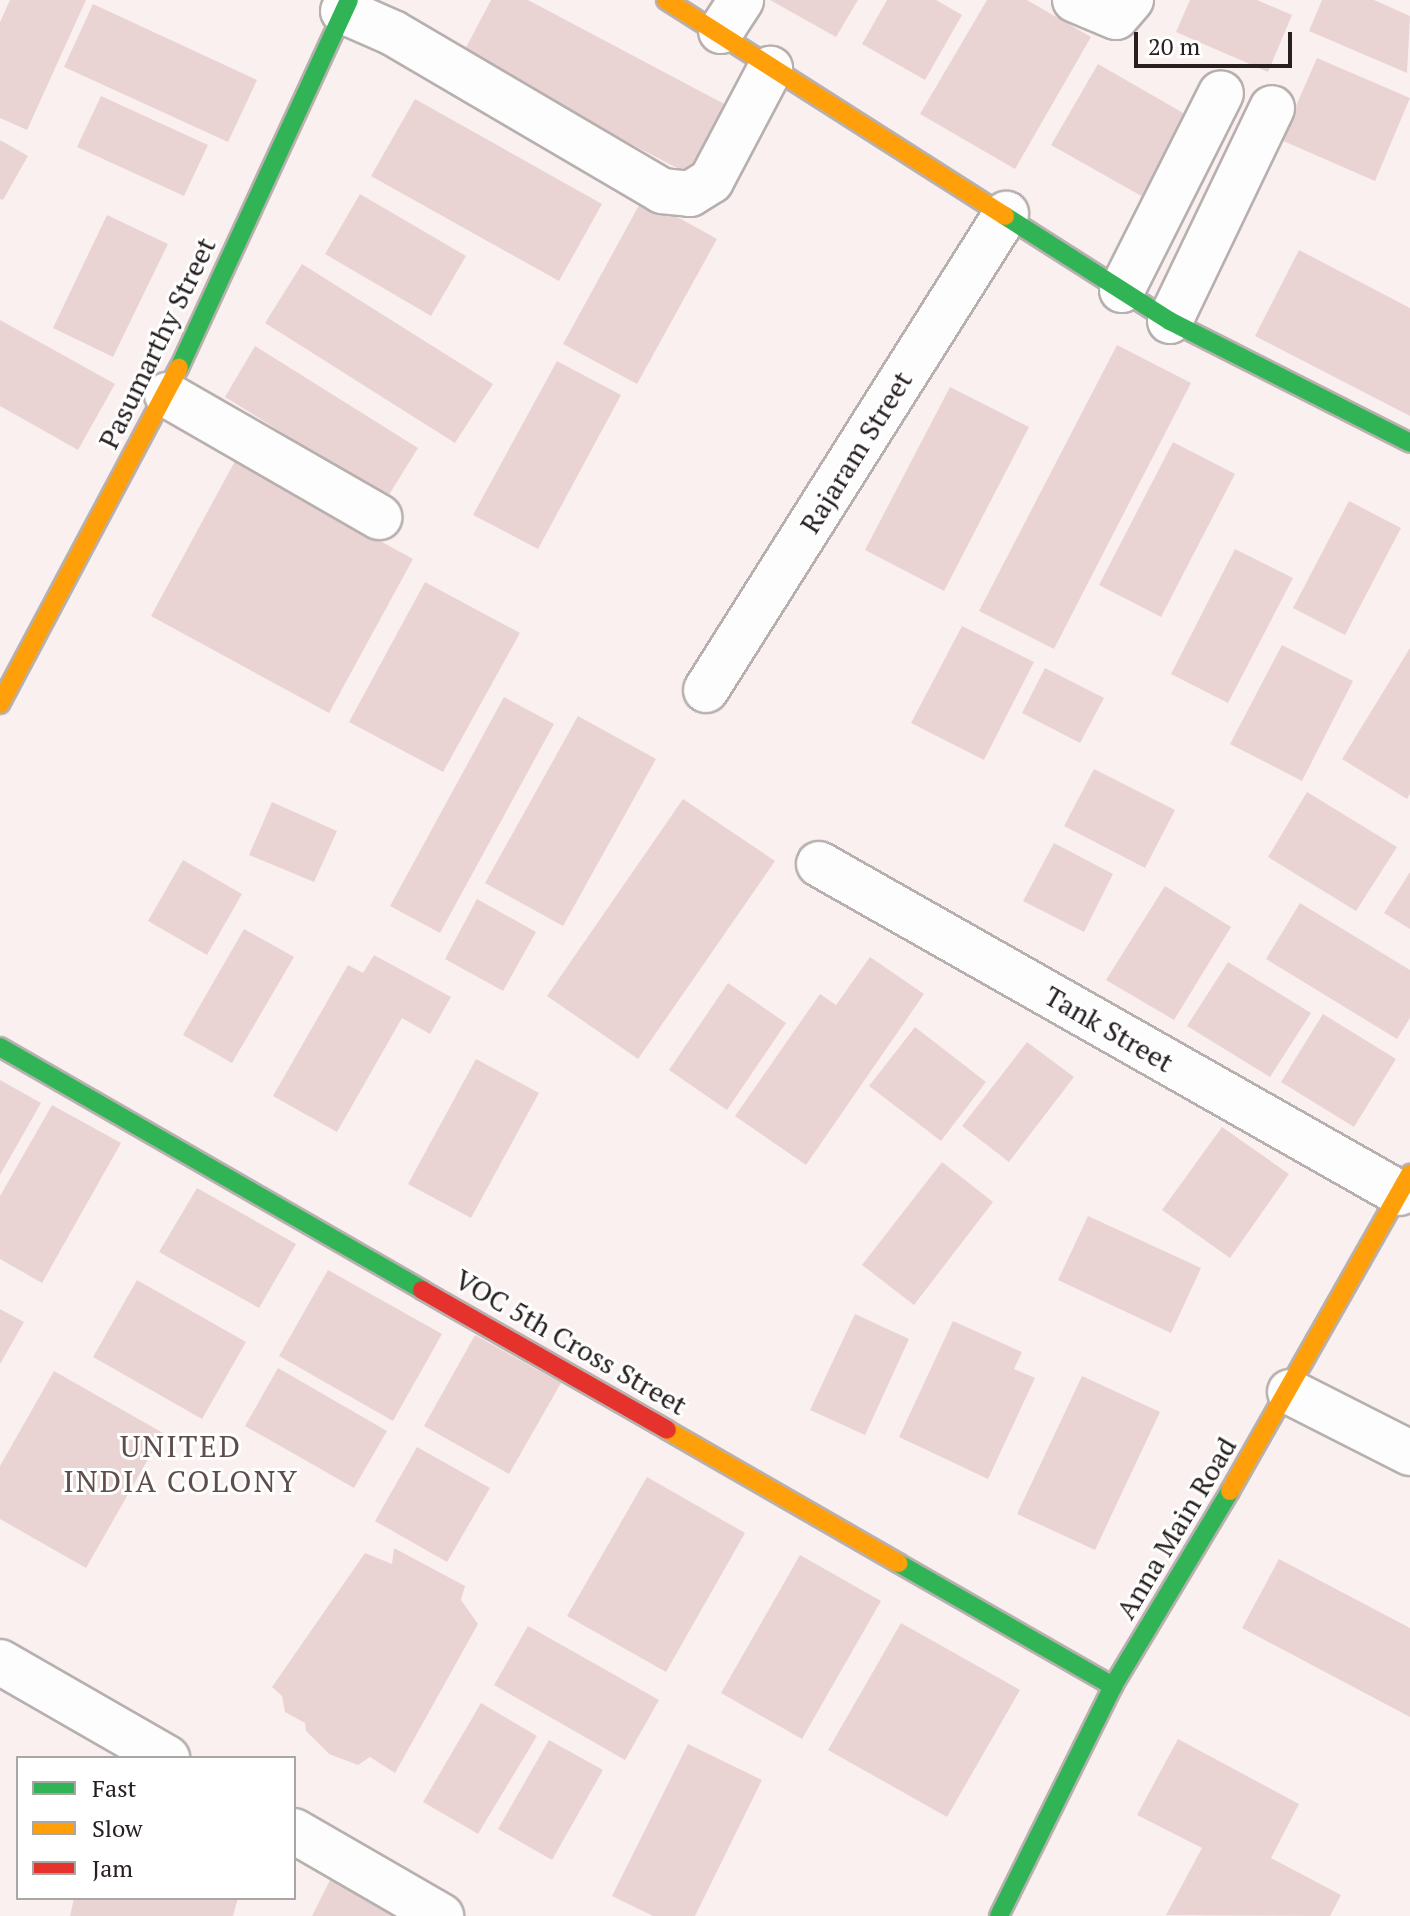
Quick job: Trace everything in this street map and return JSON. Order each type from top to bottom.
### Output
[{"type":"street","points":[[666,0],[731,16],[770,69],[1006,214],[1170,321],[1410,443]]},
{"type":"street","points":[[1075,0],[1116,17],[1131,0]]},
{"type":"street","points":[[346,6],[662,191],[690,194],[711,181],[770,69]]},
{"type":"street","name":"Pasumarthy Street","points":[[0,704],[167,395],[346,6]]},
{"type":"street","points":[[1122,290],[1221,93]]},
{"type":"street","points":[[1170,321],[1272,108]]},
{"type":"street","name":"Rajaram Street","points":[[706,690],[1006,214]]},
{"type":"street","points":[[167,395],[379,517]]},
{"type":"street","name":"Tank Street","points":[[819,864],[1405,1183]]},
{"type":"street","name":"VOC 5th Cross Street","points":[[0,1047],[1113,1686]]},
{"type":"street","name":"Anna Main Road","points":[[999,1916],[1113,1686],[1290,1392],[1405,1183]]},
{"type":"street","points":[[1290,1392],[1410,1453]]},
{"type":"street","points":[[0,1662],[164,1756]]},
{"type":"street","points":[[296,1832],[441,1916]]},
{"type":"building","points":[[10,0],[86,0],[27,130],[0,118],[0,22]]},
{"type":"building","points":[[491,0],[528,0],[730,107],[694,177],[462,55]]},
{"type":"building","points":[[770,0],[858,0],[836,37]]},
{"type":"building","points":[[887,0],[936,0],[962,15],[925,80],[862,44]]},
{"type":"building","points":[[987,0],[1027,0],[1091,37],[1015,169],[920,114]]},
{"type":"building","points":[[1190,0],[1257,0],[1292,15],[1268,72],[1176,32]]},
{"type":"building","points":[[1322,0],[1374,0],[1410,16],[1407,73],[1309,31]]},
{"type":"building","points":[[93,4],[257,80],[228,142],[64,67]]},
{"type":"building","points":[[1317,58],[1410,98],[1375,181],[1281,140]]},
{"type":"building","points":[[1098,64],[1192,118],[1145,198],[1051,145]]},
{"type":"building","points":[[101,96],[208,145],[184,196],[77,147]]},
{"type":"building","points":[[415,99],[602,204],[559,281],[371,176]]},
{"type":"building","points":[[0,140],[28,156],[3,200],[0,199]]},
{"type":"building","points":[[360,194],[466,256],[431,316],[325,254]]},
{"type":"building","points":[[643,198],[717,239],[637,384],[563,344]]},
{"type":"building","points":[[107,215],[168,244],[113,357],[53,328]]},
{"type":"building","points":[[1299,250],[1410,308],[1410,416],[1255,336]]},
{"type":"building","points":[[302,264],[493,384],[455,443],[265,323]]},
{"type":"building","points":[[0,320],[115,384],[78,450],[0,406]]},
{"type":"building","points":[[1117,345],[1191,383],[1054,649],[979,611]]},
{"type":"building","points":[[255,346],[418,448],[387,498],[225,397]]},
{"type":"building","points":[[557,361],[621,395],[538,549],[473,515]]},
{"type":"building","points":[[950,387],[1029,427],[944,591],[865,550]]},
{"type":"building","points":[[1173,442],[1235,474],[1161,617],[1099,585]]},
{"type":"building","points":[[235,461],[413,559],[329,713],[151,616]]},
{"type":"building","points":[[1349,501],[1401,528],[1345,635],[1293,608]]},
{"type":"building","points":[[1235,549],[1293,578],[1228,703],[1171,674]]},
{"type":"building","points":[[425,582],[520,633],[443,772],[349,722]]},
{"type":"building","points":[[962,626],[1034,662],[984,760],[911,723]]},
{"type":"building","points":[[1282,645],[1353,681],[1302,781],[1230,744]]},
{"type":"building","points":[[1410,648],[1410,794],[1407,799],[1342,759]]},
{"type":"building","points":[[1045,668],[1104,698],[1080,743],[1022,713]]},
{"type":"building","points":[[504,697],[554,724],[440,933],[390,906]]},
{"type":"building","points":[[578,716],[656,759],[563,926],[485,883]]},
{"type":"building","points":[[1094,769],[1175,810],[1145,868],[1064,826]]},
{"type":"building","points":[[1307,792],[1397,847],[1356,911],[1268,857]]},
{"type":"building","points":[[683,799],[775,861],[638,1059],[547,996]]},
{"type":"building","points":[[272,802],[337,831],[314,882],[249,855]]},
{"type":"building","points":[[1054,843],[1113,874],[1084,932],[1023,901]]},
{"type":"building","points":[[183,860],[242,894],[207,955],[148,921]]},
{"type":"building","points":[[1410,872],[1410,929],[1384,913]]},
{"type":"building","points":[[1165,886],[1231,927],[1174,1020],[1106,980]]},
{"type":"building","points":[[477,899],[536,932],[503,991],[445,959]]},
{"type":"building","points":[[1300,903],[1410,970],[1410,1018],[1397,1039],[1266,959]]},
{"type":"building","points":[[244,929],[294,957],[232,1063],[183,1035]]},
{"type":"building","points":[[374,955],[451,997],[430,1034],[402,1018],[337,1132],[273,1096],[348,965],[363,973]]},
{"type":"building","points":[[870,957],[924,994],[806,1165],[735,1116],[820,994],[836,1005]]},
{"type":"building","points":[[1228,962],[1311,1013],[1270,1077],[1187,1026]]},
{"type":"building","points":[[728,983],[786,1023],[727,1110],[669,1070]]},
{"type":"building","points":[[1323,1014],[1396,1059],[1354,1127],[1281,1082]]},
{"type":"building","points":[[915,1027],[986,1082],[941,1141],[869,1086]]},
{"type":"building","points":[[1027,1042],[1074,1077],[1009,1162],[962,1126]]},
{"type":"building","points":[[476,1059],[539,1093],[471,1218],[408,1184]]},
{"type":"building","points":[[0,1080],[41,1103],[0,1175]]},
{"type":"building","points":[[52,1105],[121,1143],[42,1283],[0,1259],[0,1196]]},
{"type":"building","points":[[1222,1127],[1289,1174],[1230,1258],[1162,1210]]},
{"type":"building","points":[[942,1162],[993,1202],[914,1305],[862,1265]]},
{"type":"building","points":[[197,1188],[296,1244],[259,1308],[159,1252]]},
{"type":"building","points":[[1088,1216],[1201,1268],[1171,1333],[1058,1280]]},
{"type":"building","points":[[328,1270],[442,1334],[393,1421],[279,1356]]},
{"type":"building","points":[[137,1280],[246,1342],[202,1419],[93,1357]]},
{"type":"building","points":[[0,1309],[24,1322],[0,1364]]},
{"type":"building","points":[[855,1314],[909,1339],[865,1435],[810,1410]]},
{"type":"building","points":[[953,1321],[1022,1352],[1014,1369],[1035,1378],[988,1479],[899,1437]]},
{"type":"building","points":[[475,1335],[561,1383],[509,1474],[424,1426]]},
{"type":"building","points":[[278,1368],[387,1431],[354,1488],[245,1426]]},
{"type":"building","points":[[54,1371],[163,1433],[86,1568],[0,1519],[0,1466]]},
{"type":"building","points":[[1082,1376],[1160,1412],[1095,1550],[1017,1514]]},
{"type":"building","points":[[417,1447],[490,1488],[447,1562],[375,1521]]},
{"type":"building","points":[[647,1477],[745,1533],[666,1672],[567,1616]]},
{"type":"building","points":[[394,1548],[465,1586],[461,1600],[478,1624],[395,1773],[370,1757],[358,1765],[329,1754],[306,1731],[305,1723],[285,1712],[282,1696],[272,1687],[365,1553],[392,1564]]},
{"type":"building","points":[[800,1555],[881,1601],[802,1739],[721,1693]]},
{"type":"building","points":[[1279,1559],[1410,1628],[1410,1717],[1242,1628]]},
{"type":"building","points":[[901,1623],[1020,1690],[947,1817],[828,1750]]},
{"type":"building","points":[[528,1626],[659,1700],[625,1760],[494,1685]]},
{"type":"building","points":[[481,1703],[537,1736],[478,1834],[423,1802]]},
{"type":"building","points":[[1178,1739],[1299,1804],[1271,1858],[1341,1895],[1330,1916],[1166,1915],[1202,1848],[1137,1815]]},
{"type":"building","points":[[549,1740],[603,1770],[552,1860],[498,1829]]},
{"type":"building","points":[[688,1744],[762,1780],[695,1916],[653,1916],[612,1896]]},
{"type":"building","points":[[330,1880],[400,1916],[312,1916]]},
{"type":"building","points":[[74,1900],[237,1900],[233,1916],[70,1916]]},
{"type":"traffic: fast","points":[[179,368],[349,0]]},
{"type":"traffic: fast","points":[[1005,216],[1170,321],[1410,443]]},
{"type":"traffic: fast","points":[[0,1047],[422,1290]]},
{"type":"traffic: fast","points":[[999,1916],[1113,1686],[1230,1491]]},
{"type":"traffic: fast","points":[[898,1563],[1113,1686]]},
{"type":"traffic: slow","points":[[666,0],[1005,216]]},
{"type":"traffic: slow","points":[[0,704],[179,368]]},
{"type":"traffic: slow","points":[[1230,1491],[1410,1174]]},
{"type":"traffic: slow","points":[[667,1430],[898,1563]]},
{"type":"traffic: jam","points":[[422,1290],[667,1430]]},
{"type":"district","name":"UNITED INDIA COLONY","points":[[181,1463]]}]
